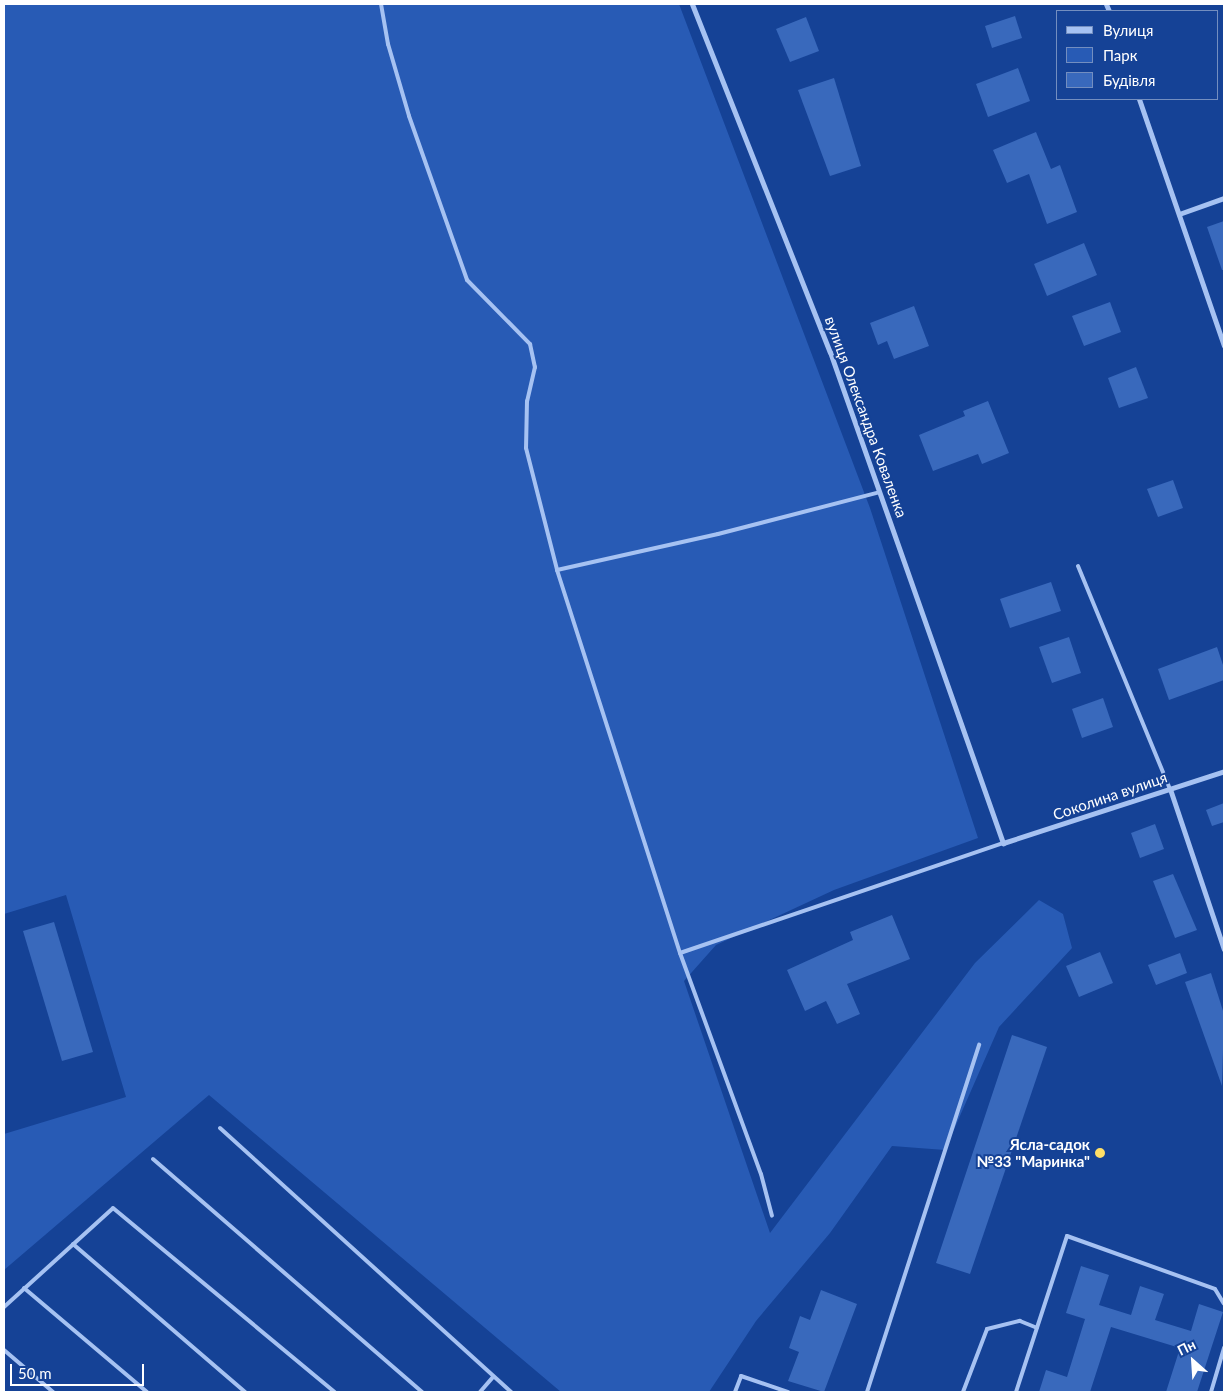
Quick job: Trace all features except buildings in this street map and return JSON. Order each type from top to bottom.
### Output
[{"type":"street","name":"вулиця Олександра Коваленка","points":[[692,4],[830,352],[1003,843]]},
{"type":"street","points":[[1139,100],[1224,346]]},
{"type":"street","points":[[1179,214],[1224,198]]},
{"type":"street","name":"Соколина вулиця","points":[[1003,843],[1224,771]]},
{"type":"street","points":[[1170,789],[1224,949]]},
{"type":"lane","points":[[381,4],[388,44],[408,116],[468,280],[530,344],[535,367],[527,401],[526,448],[557,570],[680,953],[761,1174],[772,1216]]},
{"type":"lane","points":[[557,570],[718,534],[880,492]]},
{"type":"lane","points":[[1078,566],[1170,789]]},
{"type":"lane","points":[[680,953],[1003,843]]},
{"type":"lane","points":[[867,1392],[979,1045]]},
{"type":"lane","points":[[220,1128],[492,1377],[511,1392]]},
{"type":"lane","points":[[153,1159],[422,1392]]},
{"type":"lane","points":[[4,1307],[113,1208],[335,1392]]},
{"type":"lane","points":[[1016,1392],[1067,1236],[1215,1288],[1224,1304]]},
{"type":"lane","points":[[73,1244],[245,1392]]},
{"type":"lane","points":[[24,1288],[147,1392]]},
{"type":"lane","points":[[962,1392],[986,1330],[1020,1321],[1037,1328]]},
{"type":"lane","points":[[1211,1392],[1224,1348]]},
{"type":"lane","points":[[4,1350],[53,1392]]},
{"type":"lane","points":[[735,1392],[741,1376],[788,1392]]},
{"type":"lane","points":[[480,1392],[492,1377]]},
{"type":"green space","points":[[4,4],[679,4],[870,508],[978,838],[834,890],[716,945],[684,981],[770,1233],[975,963],[1039,900],[1063,914],[1072,948],[999,1027],[945,1150],[892,1146],[830,1233],[756,1321],[709,1392],[561,1392],[209,1095],[4,1270],[4,1134],[126,1097],[66,895],[4,914]]},
{"type":"place","name":"Ясла-садок №33 \"Маринка\"","points":[[1100,1153]]}]
